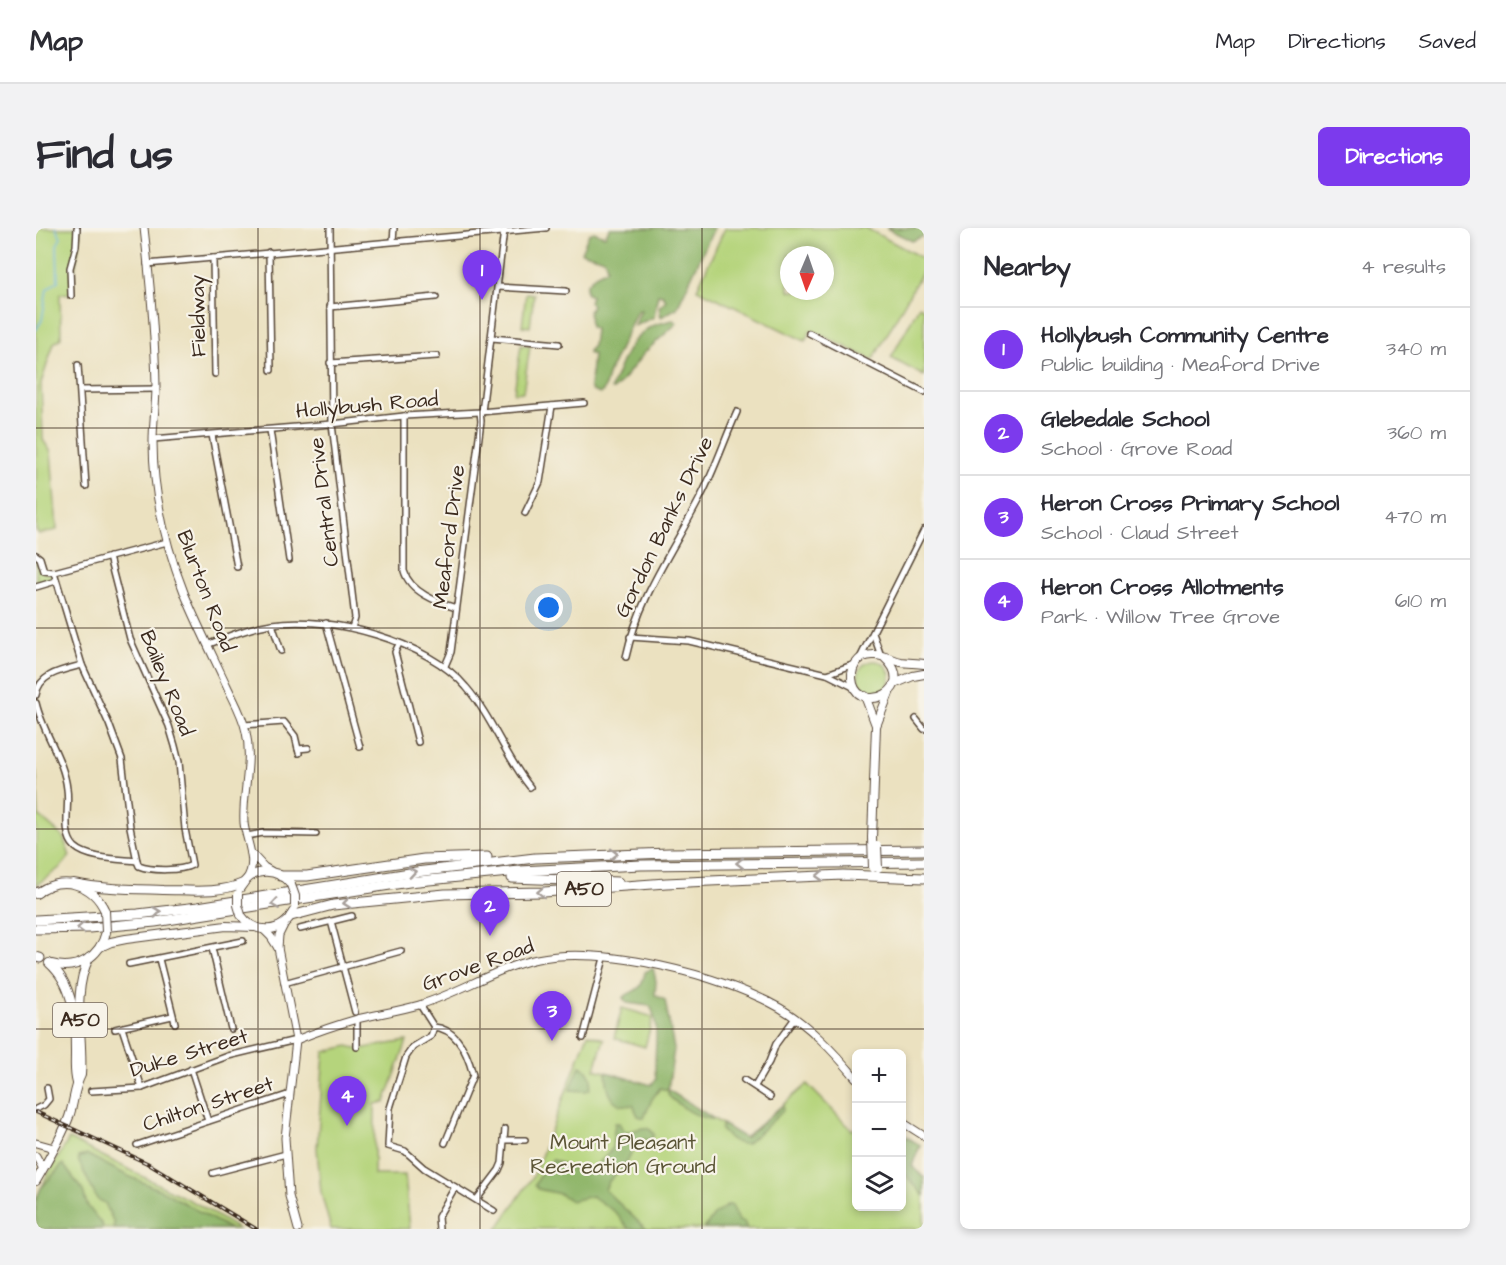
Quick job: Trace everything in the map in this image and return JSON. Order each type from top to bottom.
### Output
[{"type":"highway","name":"A50","points":[[277,874],[307,876],[424,859],[924,850]]},
{"type":"highway","name":"A50","points":[[36,920],[138,914],[198,907],[434,869],[534,858]]},
{"type":"highway","name":"A50","points":[[36,929],[89,928],[155,922],[409,882],[520,871],[632,866],[924,862]]},
{"type":"highway","name":"A50","points":[[288,920],[333,904],[408,896],[544,892],[876,872],[924,878]]},
{"type":"highway","name":"A50","points":[[409,882],[521,877],[666,883]]},
{"type":"main road","points":[[889,692],[874,698],[865,696],[853,687],[852,678],[857,661],[873,655],[900,662],[924,664]]},
{"type":"main road","points":[[876,872],[874,810],[876,726],[894,684],[895,672],[892,664],[882,656]]},
{"type":"main road","points":[[894,684],[924,674]]},
{"type":"main road","points":[[865,696],[876,726]]},
{"type":"main road","name":"A50","points":[[37,893],[57,883],[104,888],[211,890],[245,881],[258,873],[277,874]]},
{"type":"main road","points":[[277,874],[291,885],[295,896],[295,906],[288,920]]},
{"type":"main road","points":[[245,881],[238,894],[238,905],[241,915],[258,928]]},
{"type":"main road","name":"A50","points":[[74,883],[93,893],[105,911],[106,932],[100,947]]},
{"type":"main road","name":"A50","points":[[49,963],[71,966],[89,958],[100,947],[116,940],[240,925],[276,928],[288,920]]},
{"type":"main road","name":"A50","points":[[37,956],[49,963],[63,978],[70,994],[75,1027],[77,1083]]},
{"type":"main road","name":"A50","points":[[36,1181],[71,1112],[81,1075],[79,989],[89,958]]},
{"type":"street","points":[[63,293],[71,294],[70,268],[76,246],[77,228]]},
{"type":"street","name":"Blurton Road","points":[[144,228],[153,321],[156,389],[153,439],[159,504],[167,542],[186,597],[244,725],[248,765],[244,806],[247,836],[252,853],[251,869],[245,881]]},
{"type":"street","name":"Central Drive","points":[[330,228],[332,424],[355,618],[352,628]]},
{"type":"street","points":[[393,242],[394,228]]},
{"type":"street","points":[[147,264],[546,228]]},
{"type":"street","name":"Meaford Drive","points":[[445,666],[451,652],[504,230]]},
{"type":"street","points":[[269,252],[271,370]]},
{"type":"street","name":"Fieldway","points":[[213,258],[215,374]]},
{"type":"street","points":[[498,287],[566,291]]},
{"type":"street","points":[[330,307],[436,297]]},
{"type":"street","points":[[809,333],[924,392]]},
{"type":"street","points":[[492,339],[559,344]]},
{"type":"street","points":[[330,363],[437,356]]},
{"type":"street","points":[[78,365],[86,486]]},
{"type":"street","points":[[80,390],[156,389]]},
{"type":"street","name":"Hollybush Road","points":[[153,439],[404,416],[584,403]]},
{"type":"street","points":[[525,513],[540,482],[552,406]]},
{"type":"street","name":"Gordon Banks Drive","points":[[737,412],[700,499],[643,601],[630,637],[689,641],[827,674],[853,687]]},
{"type":"street","points":[[404,416],[404,561],[406,577],[412,586],[433,600],[456,608]]},
{"type":"street","points":[[270,430],[289,560]]},
{"type":"street","points":[[212,435],[237,567]]},
{"type":"street","points":[[827,674],[857,661],[924,530]]},
{"type":"street","points":[[36,555],[40,558],[44,572],[54,572],[167,542]]},
{"type":"street","name":"Bailey Road","points":[[109,557],[130,639],[169,726],[179,762],[184,820],[192,865],[182,869],[144,868],[139,866],[137,861]]},
{"type":"street","points":[[36,703],[65,773],[68,833],[72,844],[83,853],[137,861],[130,827],[126,777],[122,759],[82,665],[54,572]]},
{"type":"street","points":[[36,587],[56,581]]},
{"type":"street","points":[[207,645],[234,634],[272,624],[298,622],[326,623],[352,628],[399,644],[445,666],[475,698],[530,787]]},
{"type":"street","points":[[326,623],[360,747]]},
{"type":"street","points":[[272,624],[281,651]]},
{"type":"street","points":[[873,633],[882,656]]},
{"type":"street","points":[[626,657],[630,637]]},
{"type":"street","points":[[399,644],[395,652],[418,742]]},
{"type":"street","points":[[36,695],[40,684],[46,677],[82,665]]},
{"type":"street","points":[[916,719],[924,729]]},
{"type":"street","points":[[244,725],[284,722],[291,729],[299,751],[308,748]]},
{"type":"street","points":[[247,836],[263,833],[316,834]]},
{"type":"street","points":[[252,853],[264,867],[277,874]]},
{"type":"street","points":[[300,929],[352,916]]},
{"type":"street","points":[[288,920],[280,933],[278,948],[296,1040],[285,1138],[289,1196],[298,1229]]},
{"type":"street","points":[[331,921],[356,1016],[357,1047]]},
{"type":"street","points":[[258,928],[271,937],[278,948]]},
{"type":"street","points":[[129,964],[243,942]]},
{"type":"street","points":[[212,948],[231,1029]]},
{"type":"street","points":[[285,983],[401,951]]},
{"type":"street","name":"Grove Road","points":[[296,1040],[356,1016],[420,1005],[524,962],[560,956],[604,958],[663,966],[693,974],[759,998],[795,1018],[829,1047],[852,1073]]},
{"type":"street","points":[[583,1038],[604,958]]},
{"type":"street","points":[[159,959],[175,1023]]},
{"type":"street","points":[[420,1005],[434,1027],[457,1038],[473,1075],[445,1143]]},
{"type":"street","points":[[142,1088],[118,1028],[172,1016]]},
{"type":"street","points":[[754,1086],[770,1062],[776,1044],[795,1018]]},
{"type":"street","points":[[388,1146],[390,1108],[406,1057],[413,1047],[427,1041],[434,1027]]},
{"type":"street","name":"Duke Street","points":[[92,1091],[142,1088],[228,1056],[296,1040]]},
{"type":"street","points":[[191,1069],[208,1120]]},
{"type":"street","points":[[744,1080],[770,1097]]},
{"type":"street","points":[[36,1109],[49,1099],[47,1088]]},
{"type":"street","name":"Chilton Street","points":[[137,1145],[290,1094]]},
{"type":"street","points":[[906,1125],[924,1136]]},
{"type":"street","points":[[477,1199],[499,1170],[505,1130]]},
{"type":"street","points":[[504,1140],[525,1140]]},
{"type":"street","points":[[36,1143],[54,1148]]},
{"type":"street","points":[[380,1146],[405,1151],[424,1168],[494,1211]]},
{"type":"street","points":[[213,1173],[286,1154]]},
{"type":"street","points":[[36,1156],[43,1169]]},
{"type":"street","points":[[439,1229],[438,1217],[455,1187]]},
{"type":"green space","points":[[36,228],[80,228],[73,293],[60,294],[61,338],[54,343],[41,383],[43,440],[51,452],[57,530],[39,534],[36,530]]},
{"type":"green space","points":[[610,228],[714,228],[677,308],[661,317],[659,307],[666,300],[663,295],[658,294],[654,317],[634,326],[641,310],[637,311],[609,372],[604,390],[600,394],[592,391],[590,387],[593,354],[589,354],[588,351],[593,346],[595,329],[590,327],[589,312],[592,305],[589,302],[591,296],[586,293],[586,285],[595,275],[607,269],[605,259],[581,252],[589,234],[594,232],[605,236]]},
{"type":"green space","points":[[725,228],[866,228],[924,259],[924,268],[873,360],[811,330],[805,341],[697,289]]},
{"type":"green space","points":[[886,228],[924,228],[924,236],[912,241]]},
{"type":"green space","points":[[526,293],[534,294],[530,327],[522,326]]},
{"type":"green space","points":[[919,306],[924,309],[924,376],[891,358]]},
{"type":"green space","points":[[673,320],[677,323],[644,353],[618,386],[611,389],[627,352],[638,336],[655,325]]},
{"type":"green space","points":[[521,345],[530,346],[523,392],[514,393]]},
{"type":"green space","points":[[36,556],[44,573],[53,574],[55,578],[36,584]]},
{"type":"green space","points":[[874,661],[886,665],[890,677],[886,689],[874,693],[862,689],[858,677],[862,665]]},
{"type":"green space","points":[[36,770],[39,816],[63,837],[70,856],[61,867],[36,885]]},
{"type":"green space","points":[[653,968],[656,981],[655,995],[665,1000],[674,1049],[668,1090],[660,1088],[652,1099],[644,1118],[638,1116],[633,1105],[619,1104],[611,1097],[606,1072],[651,1085],[656,1079],[654,1014],[650,1006],[627,1003],[623,998],[639,988],[645,972]]},
{"type":"green space","points":[[622,1008],[653,1017],[645,1047],[614,1038]]},
{"type":"green space","name":"Mount Pleasant Recreation Ground","points":[[588,1034],[604,1039],[595,1069],[668,1090],[744,1138],[807,1084],[852,1130],[852,1211],[906,1211],[906,1136],[920,1145],[912,1166],[924,1178],[924,1229],[497,1229],[534,1175]]},
{"type":"green space","points":[[407,1041],[385,1102],[375,1104],[374,1175],[405,1175],[410,1229],[331,1229],[321,1193],[317,1148],[324,1052],[348,1046],[359,1049]]},
{"type":"green space","points":[[580,1066],[590,1075],[590,1089],[570,1090]]},
{"type":"green space","points":[[668,1090],[714,1119],[696,1115],[683,1107],[668,1095]]},
{"type":"green space","points":[[783,1105],[783,1110],[779,1115],[746,1144],[736,1142],[721,1130],[722,1124],[745,1138]]},
{"type":"green space","points":[[615,1123],[619,1123],[624,1132],[645,1128],[654,1135],[650,1140],[643,1140],[635,1144],[631,1155],[609,1181],[605,1190],[646,1229],[629,1229],[615,1212],[592,1196],[571,1201],[560,1194],[538,1189],[535,1185],[544,1168],[553,1160],[583,1174],[592,1171],[612,1149]]},
{"type":"green space","points":[[906,1137],[920,1145],[912,1166],[924,1178],[924,1196],[906,1176]]},
{"type":"green space","points":[[69,1139],[199,1205],[238,1229],[37,1229],[36,1200],[48,1174]]},
{"type":"green space","points":[[88,1155],[165,1192],[230,1229],[113,1229],[114,1223],[105,1203],[97,1199],[79,1162],[78,1157]]},
{"type":"green space","points":[[63,1164],[83,1191],[87,1205],[103,1226],[101,1229],[36,1229],[36,1200],[41,1188]]},
{"type":"green space","points":[[728,1205],[732,1205],[739,1221],[744,1222],[747,1229],[704,1229],[714,1215]]},
{"type":"waterway","points":[[36,330],[42,320],[47,289],[58,281],[57,245],[61,237],[56,228]]},
{"type":"railway","points":[[36,1112],[147,1163],[256,1229]]},
{"type":"place","name":"Hollybush Community Centre","points":[[482,300]]},
{"type":"place","name":"Glebedale School","points":[[490,936]]},
{"type":"place","name":"Heron Cross Primary School","points":[[552,1041]]},
{"type":"place","name":"Heron Cross Allotments","points":[[347,1126]]}]
